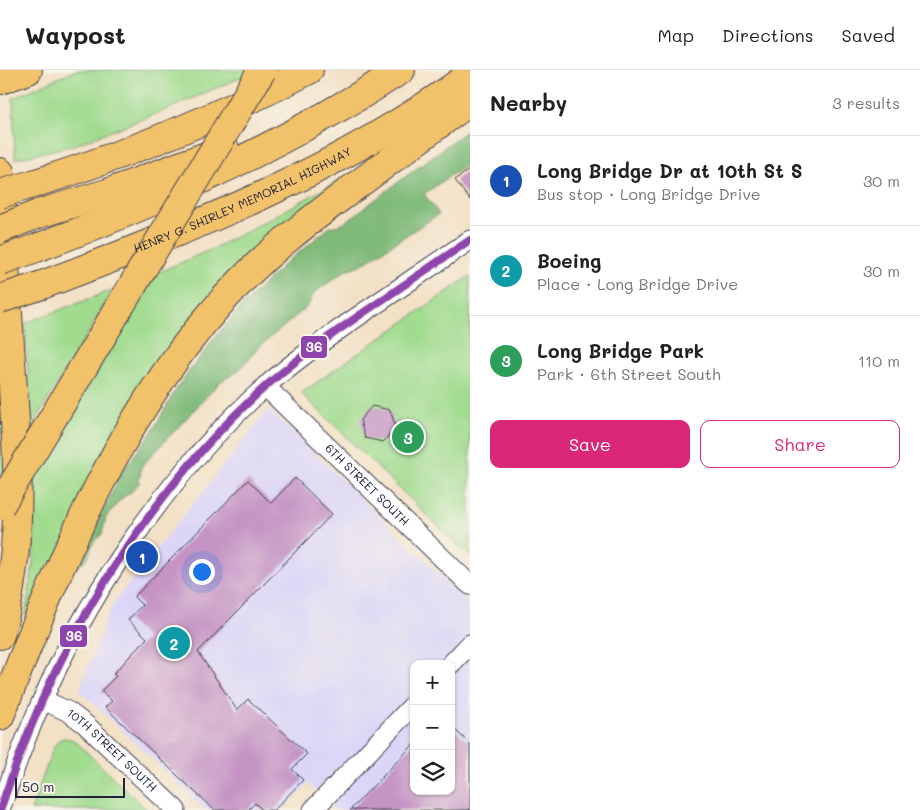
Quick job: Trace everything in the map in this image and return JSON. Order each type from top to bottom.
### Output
[{"type":"highway","points":[[0,80],[28,70]]},
{"type":"highway","points":[[0,506],[262,70]]},
{"type":"highway","points":[[0,194],[35,176],[110,147],[186,129],[225,112],[309,70]]},
{"type":"highway","points":[[0,224],[125,186],[233,146],[293,118],[378,70]]},
{"type":"highway","points":[[0,261],[131,212],[248,157],[312,123],[401,70]]},
{"type":"highway","name":"HENRY G. SHIRLEY MEMORIAL HIGHWAY","points":[[0,299],[171,236],[289,183],[394,125],[470,75]]},
{"type":"highway","points":[[0,716],[44,605],[106,474],[154,388],[190,338],[243,278],[285,241],[470,101]]},
{"type":"highway","points":[[0,172],[17,443],[18,524],[13,576],[0,635]]},
{"type":"highway","points":[[0,177],[35,176]]},
{"type":"highway","points":[[0,229],[38,214]]},
{"type":"street","points":[[0,810],[31,724],[77,630],[134,537],[179,477],[213,438],[265,386],[338,330],[470,240]]},
{"type":"street","name":"6TH STREET SOUTH","points":[[265,386],[470,585]]},
{"type":"street","points":[[455,660],[470,644]]},
{"type":"street","name":"10TH STREET SOUTH","points":[[43,700],[69,712],[86,726],[176,810]]},
{"type":"street","points":[[313,810],[413,705]]},
{"type":"shaded area","points":[[269,409],[470,604],[470,810],[335,810],[308,784],[283,810],[206,810],[79,690],[113,603]]},
{"type":"green space","points":[[76,70],[248,70],[246,75],[166,110],[74,145],[15,159],[13,98]]},
{"type":"green space","points":[[470,128],[470,162],[424,194],[439,214],[359,266],[346,270],[314,293],[308,306],[258,348],[238,371],[221,381],[141,467],[139,483],[121,499],[106,517],[102,534],[93,543],[87,559],[75,569],[123,470],[152,432],[178,386],[213,340],[248,299],[287,262],[330,227],[343,224]]},
{"type":"green space","points":[[352,173],[252,259],[25,619],[33,563],[35,475],[157,273],[212,249]]},
{"type":"green space","points":[[470,276],[470,557],[301,393]]},
{"type":"green space","points":[[113,290],[31,429],[25,323]]},
{"type":"green space","points":[[0,386],[5,469],[0,478]]},
{"type":"green space","points":[[60,739],[74,740],[147,810],[31,810],[54,746]]},
{"type":"building","points":[[470,169],[470,200],[455,180]]},
{"type":"building","points":[[372,406],[390,410],[396,428],[383,442],[365,438],[360,420]]},
{"type":"building","points":[[295,478],[332,514],[198,652],[237,710],[248,699],[307,754],[292,769],[303,780],[274,810],[262,810],[255,803],[248,810],[214,810],[105,707],[112,701],[101,691],[116,676],[113,674],[147,638],[128,620],[142,605],[134,597],[248,480],[271,503]]},
{"type":"building","points":[[455,730],[470,744],[470,810],[350,810],[410,748],[410,795],[455,795]]},
{"type":"transit line","name":"36","points":[[0,810],[19,756],[52,678],[102,587],[162,499],[230,421],[288,367],[470,240]]},
{"type":"place","name":"Long Bridge Park","points":[[408,437]]},
{"type":"place","name":"Long Bridge Dr at 10th St S","points":[[142,557]]},
{"type":"place","name":"Boeing","points":[[174,643]]}]
